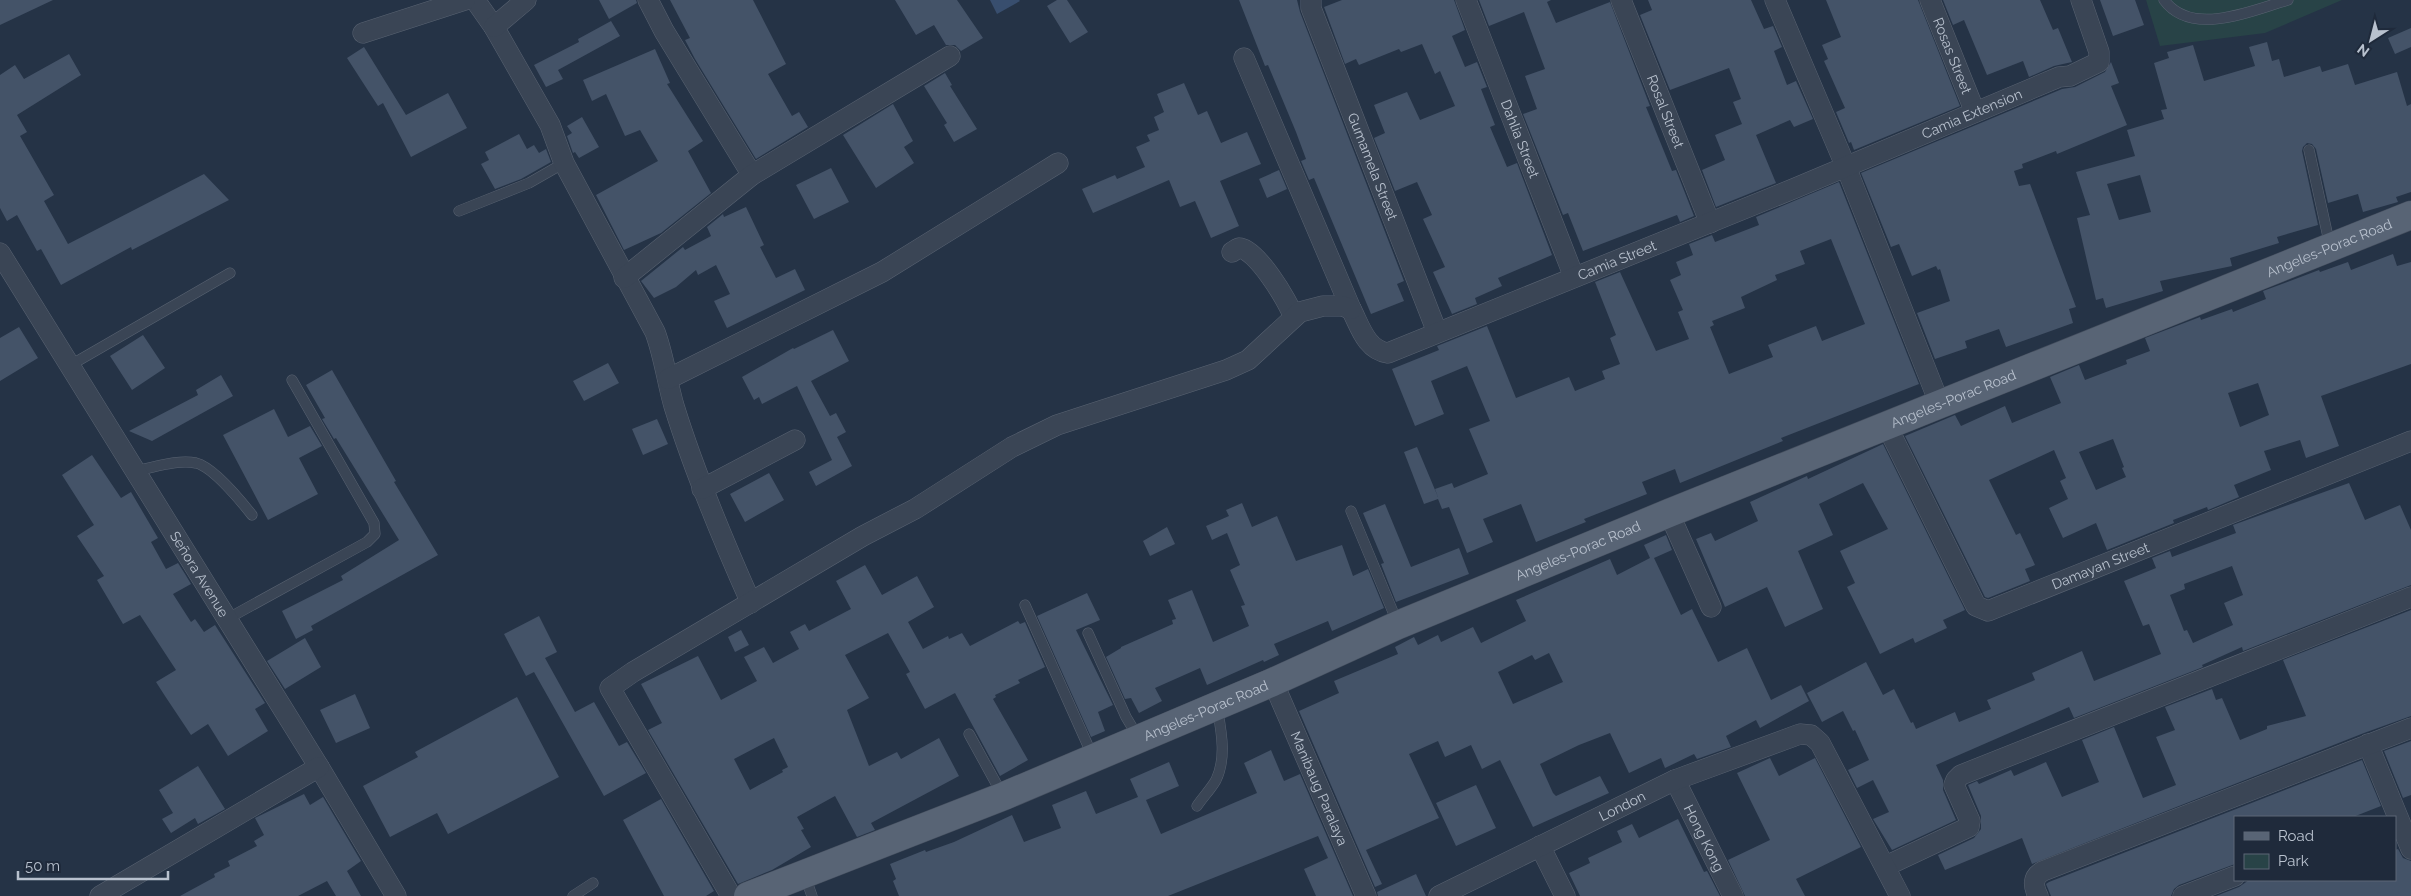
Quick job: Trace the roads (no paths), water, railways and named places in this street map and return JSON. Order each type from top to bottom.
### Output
[{"type":"main road","name":"Angeles-Porac Road","points":[[748,896],[808,884],[1004,796],[1217,704],[1273,682],[1398,625],[1669,513],[2411,215]]},
{"type":"street","points":[[363,33],[466,0]]},
{"type":"street","points":[[526,0],[484,10],[550,125],[564,163],[624,278],[655,332],[674,404],[702,489],[751,603]]},
{"type":"street","points":[[648,0],[664,31],[752,175]]},
{"type":"street","name":"Gumamela Street","points":[[1311,0],[1310,8],[1437,332]]},
{"type":"street","name":"Dahlia Street","points":[[1466,0],[1574,277]]},
{"type":"street","name":"Rosal Street","points":[[1621,0],[1710,223]]},
{"type":"street","points":[[1775,0],[1846,167],[1940,405]]},
{"type":"street","name":"Rosas Street","points":[[1930,0],[1975,112]]},
{"type":"street","name":"Camia Extension","points":[[1846,167],[2060,77],[2070,76],[2099,62],[2100,52],[2081,0]]},
{"type":"street","points":[[624,278],[752,175],[950,56]]},
{"type":"street","points":[[1244,58],[1351,309]]},
{"type":"street","points":[[668,379],[882,272],[1058,163]]},
{"type":"street","name":"Camia Street","points":[[1351,309],[1370,345],[1377,352],[1388,353],[1846,167]]},
{"type":"street","points":[[1232,252],[1239,248],[1258,260],[1286,300],[1293,316]]},
{"type":"street","name":"Señora Avenue","points":[[0,254],[319,766],[396,896]]},
{"type":"street","points":[[730,896],[610,688],[633,672],[864,536],[915,509],[1012,447],[1050,428],[1226,370],[1248,360],[1278,334],[1293,316],[1300,312],[1323,306],[1342,306],[1351,309]]},
{"type":"street","name":"Damayan Street","points":[[1887,426],[1976,606],[1988,611],[2411,441]]},
{"type":"street","points":[[702,489],[795,440]]},
{"type":"street","points":[[1669,513],[1711,607]]},
{"type":"street","points":[[1900,896],[1886,866],[1969,827],[1970,821],[1954,785],[1961,775],[2411,597]]},
{"type":"street","name":"Manibaug Paralaya","points":[[1273,682],[1366,896]]},
{"type":"street","points":[[2038,896],[2034,881],[2037,874],[2042,871],[2411,728]]},
{"type":"street","name":"London","points":[[1439,896],[1675,780],[1800,734],[1811,735],[1820,743],[1886,866]]},
{"type":"street","points":[[2368,744],[2390,815]]},
{"type":"street","points":[[100,896],[319,766]]},
{"type":"street","name":"Hong Kong","points":[[1675,780],[1734,896]]},
{"type":"street","points":[[2396,825],[2411,850]]},
{"type":"street","points":[[1540,846],[1565,896]]},
{"type":"street","points":[[2183,896],[2234,876]]},
{"type":"lane","points":[[2164,0],[2169,7],[2185,16],[2201,20],[2230,16],[2288,0]]},
{"type":"lane","points":[[2309,150],[2330,247]]},
{"type":"lane","points":[[459,211],[529,183],[564,163]]},
{"type":"lane","points":[[70,366],[230,273]]},
{"type":"lane","points":[[227,619],[367,542],[375,534],[374,523],[292,380]]},
{"type":"lane","points":[[134,471],[182,463],[197,464],[232,489],[252,515]]},
{"type":"lane","points":[[1350,511],[1398,625]]},
{"type":"lane","points":[[1025,605],[1093,758]]},
{"type":"lane","points":[[1088,633],[1126,717],[1138,738]]},
{"type":"lane","points":[[1197,806],[1215,781],[1222,762],[1222,731],[1217,704]]},
{"type":"lane","points":[[969,734],[1004,796]]},
{"type":"lane","points":[[573,896],[593,883]]},
{"type":"water","points":[[990,0],[1019,0],[1020,1],[997,14]]}]
